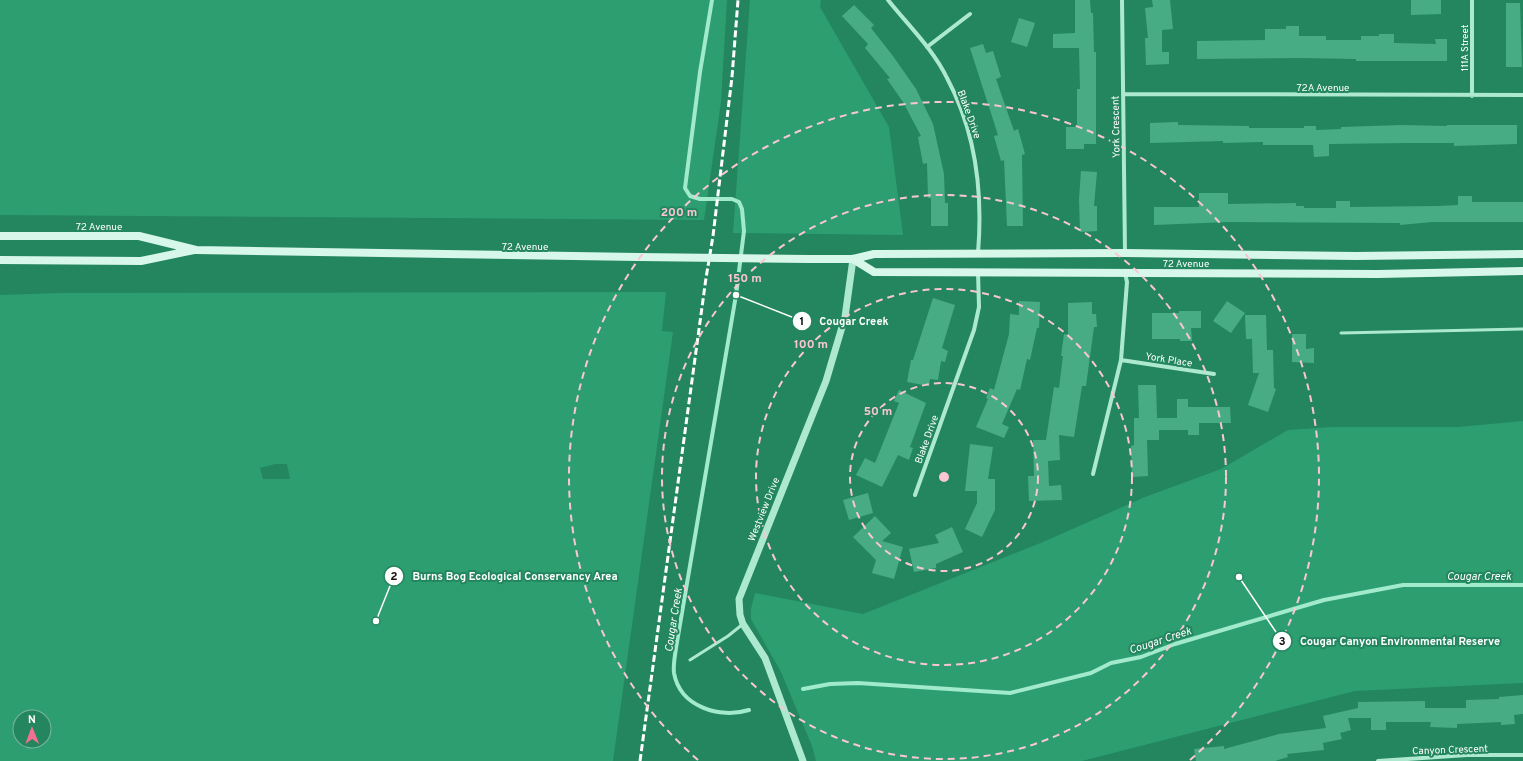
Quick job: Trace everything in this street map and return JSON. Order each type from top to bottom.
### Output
[{"type":"main road","name":"72 Avenue","points":[[0,236],[139,236],[196,250]]},
{"type":"main road","name":"72 Avenue","points":[[0,260],[141,260],[196,250],[810,259],[853,258],[874,254],[1125,253],[1356,256],[1523,254]]},
{"type":"main road","name":"72 Avenue","points":[[853,258],[874,272],[1378,274],[1523,270]]},
{"type":"street","name":"Blake Drive","points":[[888,0],[927,47],[947,78],[968,128],[977,170],[979,212],[978,254]]},
{"type":"street","name":"York Crescent","points":[[1122,0],[1125,253]]},
{"type":"street","name":"111A Street","points":[[1472,0],[1472,96]]},
{"type":"street","points":[[927,47],[970,14]]},
{"type":"street","name":"72A Avenue","points":[[1123,94],[1523,95]]},
{"type":"street","name":"Westview Drive","points":[[803,761],[765,658],[743,624],[740,615],[739,599],[826,381],[845,317],[853,258]]},
{"type":"street","name":"Blake Drive","points":[[914,495],[974,330],[979,307],[978,272]]},
{"type":"street","points":[[1093,474],[1121,360],[1127,282],[1125,273]]},
{"type":"street","name":"York Place","points":[[1121,360],[1214,374]]},
{"type":"street","points":[[1467,755],[1467,761]]},
{"type":"street","name":"Canyon Crescent","points":[[1378,761],[1467,755],[1523,755]]},
{"type":"lane","points":[[1341,333],[1523,329]]},
{"type":"lane","points":[[690,660],[728,636],[743,624]]},
{"type":"green space","points":[[0,0],[727,0],[721,102],[704,220],[0,215]]},
{"type":"green space","points":[[750,0],[821,0],[820,7],[889,127],[903,235],[733,233]]},
{"type":"green space","points":[[666,292],[662,331],[673,332],[613,761],[0,761],[0,295],[59,293]],"holes":[[[275,464],[287,464],[290,479],[263,479],[260,468]]]},
{"type":"green space","points":[[1523,421],[1523,683],[1355,691],[1082,761],[816,761],[812,746],[781,672],[751,619],[751,609],[755,593],[863,614],[1043,542],[1145,497],[1221,469],[1288,430],[1332,427],[1458,427]]},
{"type":"building","points":[[1075,0],[1090,0],[1091,13],[1093,13],[1094,52],[1096,52],[1096,144],[1084,144],[1084,149],[1066,149],[1066,127],[1077,127],[1077,89],[1080,89],[1079,48],[1053,48],[1053,34],[1075,33]]},
{"type":"building","points":[[1152,0],[1170,0],[1173,29],[1162,30],[1162,52],[1169,52],[1169,64],[1146,65],[1145,38],[1148,38],[1145,8],[1153,7]]},
{"type":"building","points":[[1411,0],[1441,0],[1441,14],[1411,15]]},
{"type":"building","points":[[1506,3],[1520,3],[1522,67],[1506,67]]},
{"type":"building","points":[[854,5],[874,25],[871,28],[916,89],[933,124],[944,174],[945,203],[948,203],[948,226],[931,226],[931,198],[928,198],[927,163],[923,164],[918,137],[921,136],[903,102],[887,79],[890,78],[865,48],[868,44],[842,16]]},
{"type":"building","points":[[1019,18],[1035,23],[1027,47],[1011,42]]},
{"type":"building","points":[[1286,26],[1299,26],[1299,36],[1326,36],[1326,40],[1361,40],[1361,36],[1379,36],[1379,34],[1394,34],[1394,43],[1436,44],[1435,39],[1447,39],[1447,61],[1356,61],[1356,59],[1303,58],[1197,59],[1197,41],[1265,40],[1265,29],[1286,29]]},
{"type":"building","points":[[983,44],[986,53],[993,51],[1001,77],[996,79],[1014,131],[1018,129],[1025,154],[1022,155],[1023,226],[1007,226],[1004,160],[1001,161],[994,136],[998,135],[970,48]]},
{"type":"building","points":[[1178,122],[1178,125],[1249,126],[1249,128],[1304,128],[1304,126],[1316,126],[1316,130],[1341,129],[1341,127],[1402,125],[1517,125],[1517,144],[1454,146],[1454,143],[1329,144],[1329,156],[1314,157],[1313,145],[1263,145],[1263,142],[1223,143],[1223,141],[1150,143],[1150,123]]},
{"type":"building","points":[[1081,171],[1097,172],[1094,206],[1097,206],[1097,231],[1080,232],[1079,199]]},
{"type":"building","points":[[1199,193],[1228,193],[1228,204],[1296,203],[1296,206],[1304,206],[1304,208],[1336,208],[1336,201],[1350,201],[1350,207],[1458,205],[1458,196],[1472,196],[1472,202],[1523,202],[1523,222],[1432,222],[1400,225],[1400,223],[1228,222],[1154,225],[1154,207],[1199,207]]},
{"type":"building","points":[[933,298],[955,305],[942,348],[948,351],[945,362],[941,361],[938,380],[930,379],[929,386],[907,382],[911,360],[913,360]]},
{"type":"building","points":[[1019,301],[1040,302],[1039,328],[1037,328],[1030,360],[1027,359],[1020,390],[1017,389],[1002,424],[1009,427],[1004,438],[976,427],[988,399],[986,398],[990,388],[994,390],[1009,334],[1010,314],[1019,315]]},
{"type":"building","points":[[1227,301],[1245,313],[1231,333],[1213,321]]},
{"type":"building","points":[[1092,302],[1092,314],[1096,314],[1097,327],[1094,327],[1086,386],[1082,386],[1074,437],[1059,435],[1060,460],[1048,461],[1049,486],[1061,485],[1062,500],[1029,501],[1028,476],[1034,476],[1033,440],[1046,440],[1054,387],[1059,388],[1064,334],[1068,335],[1068,303]]},
{"type":"building","points":[[1179,311],[1201,311],[1201,328],[1191,328],[1192,341],[1180,341],[1180,339],[1152,339],[1152,313],[1179,313]]},
{"type":"building","points":[[1245,315],[1266,315],[1267,350],[1273,350],[1274,388],[1276,389],[1268,412],[1248,405],[1259,373],[1253,373],[1252,339],[1246,339]]},
{"type":"building","points":[[1292,334],[1306,334],[1306,349],[1314,348],[1314,363],[1292,362]]},
{"type":"building","points":[[1138,385],[1156,385],[1157,418],[1177,418],[1177,399],[1188,399],[1188,407],[1230,407],[1231,423],[1199,423],[1199,435],[1188,435],[1188,430],[1159,430],[1159,440],[1147,440],[1148,476],[1132,477],[1131,446],[1134,445],[1134,418],[1139,418]]},
{"type":"building","points":[[899,390],[926,403],[910,447],[913,448],[909,460],[898,455],[882,487],[856,475],[865,458],[875,463],[899,403],[894,401]]},
{"type":"building","points":[[970,444],[993,447],[988,479],[995,479],[995,510],[982,537],[965,529],[977,503],[977,491],[965,491]]},
{"type":"building","points":[[868,493],[873,513],[849,520],[843,500]]},
{"type":"building","points":[[875,516],[891,533],[882,541],[903,547],[894,579],[872,573],[876,560],[853,537]]},
{"type":"building","points":[[952,527],[963,552],[936,564],[936,568],[914,572],[909,549],[939,543],[935,535]]},
{"type":"building","points":[[1523,695],[1523,714],[1514,715],[1515,724],[1501,725],[1501,722],[1457,724],[1457,728],[1430,727],[1431,722],[1386,722],[1386,730],[1371,730],[1371,718],[1348,718],[1351,730],[1340,733],[1342,739],[1323,743],[1324,750],[1287,754],[1288,757],[1275,761],[1196,761],[1194,749],[1224,746],[1224,749],[1279,734],[1326,728],[1323,716],[1358,708],[1358,702],[1425,701],[1425,708],[1466,708],[1466,700],[1499,699],[1499,697]]},
{"type":"waterway","name":"Cougar Creek","points":[[712,0],[700,72],[685,188],[690,196],[700,199],[732,199],[739,202],[742,209],[744,231],[736,295],[674,660],[674,673],[678,685],[684,694],[703,708],[726,713],[749,710]]},
{"type":"waterway","name":"Cougar Creek","points":[[803,689],[830,684],[858,683],[1010,693],[1091,673],[1111,663],[1141,657],[1175,644],[1324,600],[1403,585],[1523,585]]},
{"type":"railway","points":[[640,761],[713,236],[732,77],[738,0]]},
{"type":"place","name":"Cougar Creek","points":[[736,295]]},
{"type":"place","name":"Cougar Canyon Environmental Reserve","points":[[1239,577]]},
{"type":"place","name":"Burns Bog Ecological Conservancy Area","points":[[376,621]]}]
